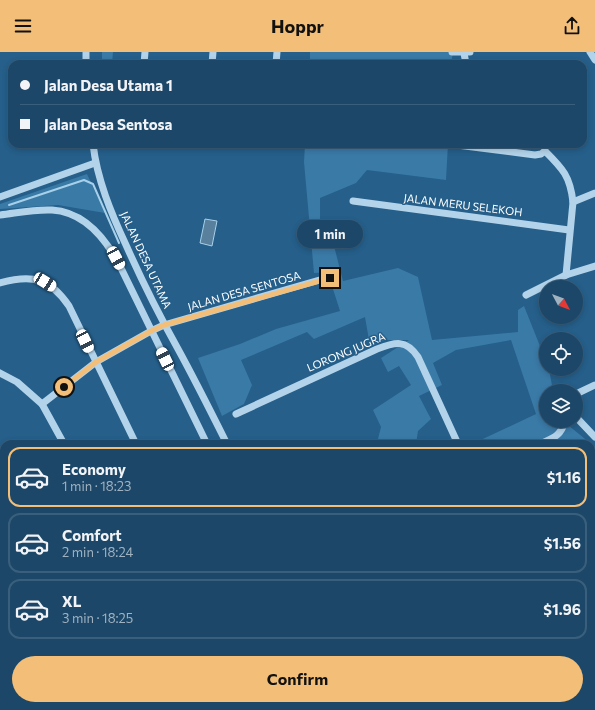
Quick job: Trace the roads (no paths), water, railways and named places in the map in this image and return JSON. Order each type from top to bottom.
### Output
[{"type":"street","points":[[452,52],[467,52]]},
{"type":"street","points":[[590,52],[595,60]]},
{"type":"street","name":"JALAN DESA UTAMA","points":[[93,148],[95,163],[114,218],[164,325],[225,440]]},
{"type":"street","points":[[480,148],[535,155],[542,154],[545,148]]},
{"type":"street","points":[[547,148],[565,172],[572,190],[573,202],[569,230],[566,275]]},
{"type":"street","points":[[0,197],[95,163]]},
{"type":"street","points":[[573,202],[595,193]]},
{"type":"street","name":"JALAN MERU SELEKOH","points":[[353,201],[569,230]]},
{"type":"street","points":[[0,215],[51,210],[67,212],[80,218],[102,238],[111,249],[205,440]]},
{"type":"street","points":[[526,295],[566,275],[595,266]]},
{"type":"street","name":"JALAN DESA SENTOSA","points":[[42,404],[96,362],[164,325],[330,278]]},
{"type":"street","points":[[0,283],[23,279],[35,280],[45,282],[52,286],[60,294],[69,306],[134,440]]},
{"type":"street","name":"LORONG JUGRA","points":[[236,414],[377,349],[389,344],[399,343],[407,345],[414,350],[456,440]]},
{"type":"street","points":[[0,373],[17,382],[42,404],[62,440]]},
{"type":"street","points":[[583,391],[595,385]]},
{"type":"street","points":[[583,424],[595,437]]},
{"type":"street","points":[[548,440],[559,435],[563,428]]},
{"type":"waterway","points":[[9,205],[84,180],[93,184],[119,243]]}]
